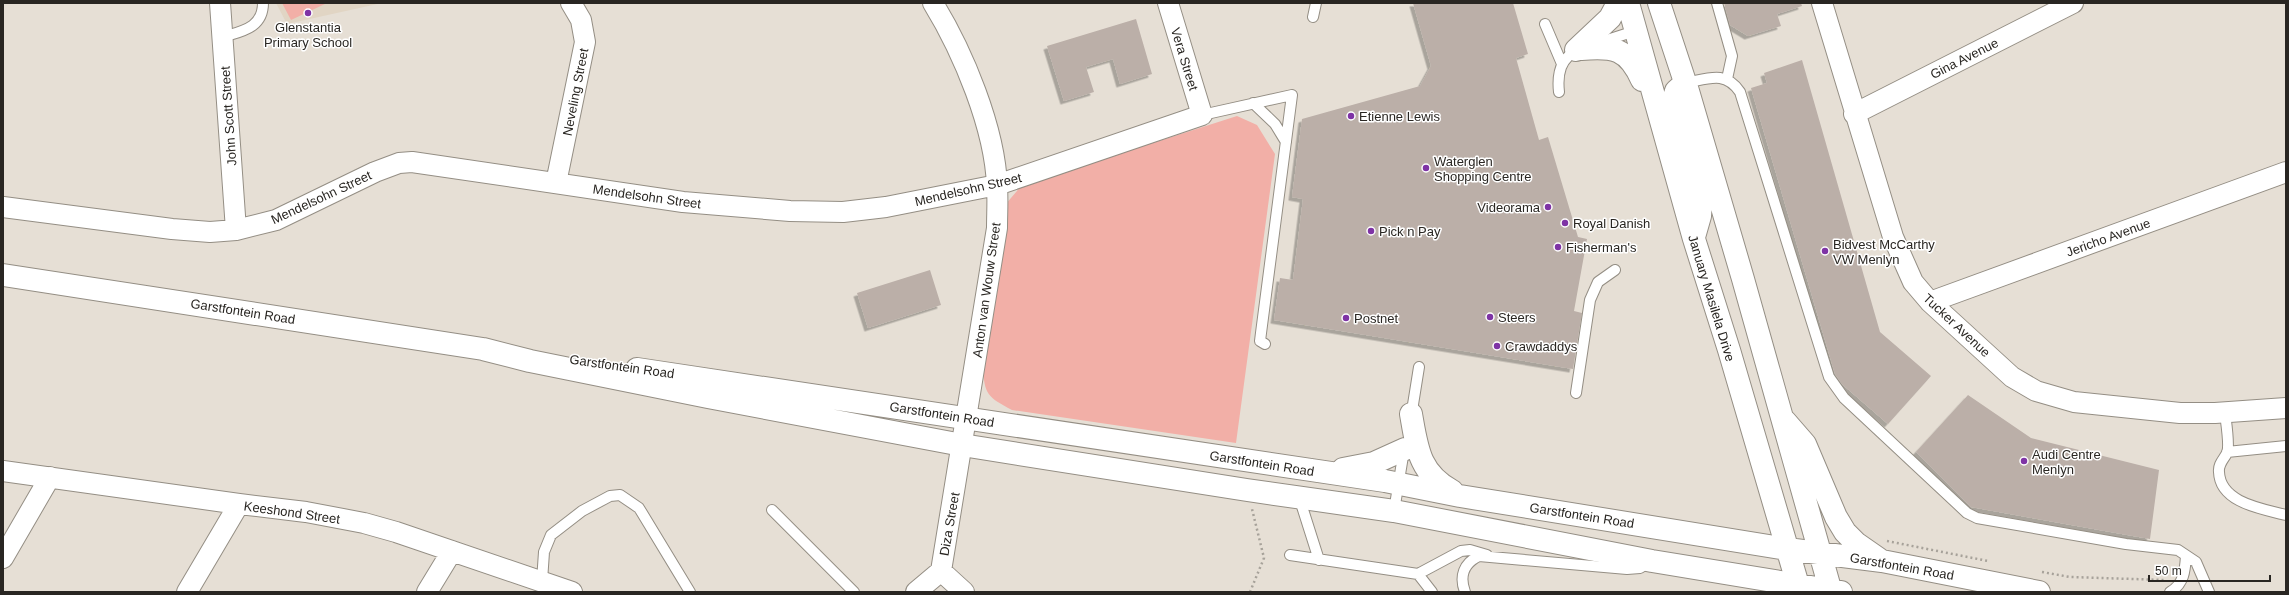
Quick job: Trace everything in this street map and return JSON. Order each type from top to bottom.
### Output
[{"type":"main road","points":[[1573,54],[1610,18],[1618,3]]},
{"type":"main road","name":"January Masilela Drive","points":[[1628,3],[1694,239],[1729,350],[1799,589]]},
{"type":"main road","points":[[1635,31],[1644,13],[1646,3]]},
{"type":"main road","points":[[1659,3],[1685,84],[1819,553],[1834,592]]},
{"type":"main road","points":[[1573,54],[1612,48],[1629,58],[1639,72],[1662,125]]},
{"type":"main road","points":[[1685,84],[1676,91],[1674,98],[1701,201],[1700,216],[1694,239]]},
{"type":"main road","name":"Garstfontein Road","points":[[3,275],[483,349],[530,361],[708,397],[962,445],[1247,490],[1298,496],[1394,511],[1799,589],[1834,592]]},
{"type":"main road","name":"Garstfontein Road","points":[[483,349],[514,350],[1399,483],[1460,496],[1787,549],[2039,582]]},
{"type":"main road","points":[[1411,414],[1420,455],[1429,474],[1439,484],[1460,496]]},
{"type":"main road","points":[[1781,417],[1805,444],[1836,517],[1845,532],[1856,543],[1882,561]]},
{"type":"main road","points":[[1324,472],[1374,463],[1405,449]]},
{"type":"street","name":"John Scott Street","points":[[220,3],[236,230]]},
{"type":"street","name":"Neveling Street","points":[[556,183],[585,42],[581,20],[571,3]]},
{"type":"street","name":"Anton van Wouw Street","points":[[932,3],[956,45],[970,81],[991,144],[998,185],[997,228],[993,262],[962,445]]},
{"type":"street","name":"Vera Street","points":[[1168,3],[1202,115]]},
{"type":"street","name":"Tucker Avenue","points":[[1822,3],[1854,114],[1903,264],[1913,282],[1930,302],[2012,377],[2047,396],[2074,402],[2122,408],[2180,413],[2225,413],[2286,408]]},
{"type":"street","name":"Gina Avenue","points":[[1854,114],[2073,3]]},
{"type":"street","name":"Mendelsohn Street","points":[[3,207],[196,231],[236,230],[259,225],[294,213],[375,172],[400,163],[437,164],[683,202],[826,212],[886,207],[998,185],[1202,115]]},
{"type":"street","name":"Jericho Avenue","points":[[1930,302],[2286,172]]},
{"type":"street","name":"Diza Street","points":[[916,592],[941,571],[962,445]]},
{"type":"street","name":"Keeshond Street","points":[[3,470],[239,504],[306,512],[364,523],[572,592]]},
{"type":"street","points":[[3,558],[50,477]]},
{"type":"street","points":[[187,592],[239,504]]},
{"type":"street","points":[[428,592],[452,551]]},
{"type":"street","points":[[941,571],[964,592]]},
{"type":"lane","points":[[223,37],[253,26],[260,18],[263,3]]},
{"type":"lane","points":[[1313,18],[1316,3]]},
{"type":"lane","points":[[1717,3],[1732,56],[1727,79]]},
{"type":"lane","points":[[1545,24],[1573,54]]},
{"type":"lane","points":[[1560,92],[1558,73],[1573,54],[1635,31]]},
{"type":"lane","points":[[1685,84],[1717,78],[1727,79],[1737,88],[1745,104],[1829,377],[1844,398],[1967,513],[1977,518],[2118,543],[2178,550],[2196,562],[2209,592]]},
{"type":"lane","name":"Mendelsohn Street","points":[[1202,115],[1292,95],[1286,142]]},
{"type":"lane","points":[[1253,103],[1270,118],[1286,142],[1260,336],[1260,341],[1266,344]]},
{"type":"lane","points":[[1576,393],[1590,300],[1598,282],[1615,270]]},
{"type":"lane","points":[[1394,511],[1419,366]]},
{"type":"lane","points":[[2225,413],[2227,452],[2218,472],[2222,487],[2232,496],[2252,507],[2286,515]]},
{"type":"lane","points":[[2227,452],[2286,446]]},
{"type":"lane","points":[[542,581],[544,552],[551,535],[582,511],[610,496],[620,495],[638,508],[690,592]]},
{"type":"lane","points":[[1298,496],[1319,560]]},
{"type":"lane","points":[[772,510],[854,592]]},
{"type":"lane","points":[[1290,556],[1418,574],[1461,551],[1470,550],[1486,555],[1627,569],[1640,568],[1652,561]]},
{"type":"lane","points":[[1465,592],[1462,578],[1465,566],[1474,558],[1486,555]]},
{"type":"lane","points":[[2173,590],[2184,574],[2186,556]]},
{"type":"lane","points":[[1418,574],[1432,592]]},
{"type":"path","points":[[1247,490],[1264,558],[1250,592]]},
{"type":"path","points":[[1880,539],[1994,562]]},
{"type":"path","points":[[2039,582],[2070,577],[2167,580],[2173,590]]},
{"type":"shaded area","name":"Glenstantia Primary School","points":[[276,3],[382,3],[287,24]]},
{"type":"shaded area","points":[[282,3],[327,3],[291,20]]},
{"type":"shaded area","points":[[1237,116],[1257,125],[1275,154],[1236,443],[1012,410],[997,402],[986,389],[983,366],[1005,241],[1005,205],[1022,185]]},
{"type":"building","name":"Waterglen Shopping Centre","points":[[1413,3],[1513,3],[1528,54],[1516,58],[1539,140],[1548,137],[1578,237],[1587,239],[1574,311],[1582,313],[1573,369],[1274,320],[1280,278],[1293,280],[1303,199],[1292,197],[1302,119],[1420,86],[1431,66]]},
{"type":"building","points":[[1724,3],[1801,3],[1802,6],[1777,14],[1781,26],[1748,36],[1730,25]]},
{"type":"building","points":[[1136,19],[1152,74],[1120,84],[1113,59],[1086,67],[1094,92],[1064,101],[1047,46]]},
{"type":"building","points":[[1802,60],[1880,332],[1931,376],[1888,424],[1842,384],[1835,374],[1751,88],[1767,83],[1764,73]]},
{"type":"building","points":[[930,270],[941,305],[868,328],[857,293]]},
{"type":"building","name":"Audi Centre Menlyn","points":[[1968,395],[2031,438],[2159,470],[2150,539],[1971,507],[1916,452]]},
{"type":"place","name":"Glenstantia Primary School","points":[[308,13]]},
{"type":"place","name":"Etienne Lewis","points":[[1351,116]]},
{"type":"place","name":"Waterglen Shopping Centre","points":[[1426,168]]},
{"type":"place","name":"Videorama","points":[[1548,207]]},
{"type":"place","name":"Royal Danish","points":[[1565,223]]},
{"type":"place","name":"Pick n Pay","points":[[1371,231]]},
{"type":"place","name":"Fisherman's","points":[[1558,247]]},
{"type":"place","name":"Bidvest McCarthy VW Menlyn","points":[[1825,251]]},
{"type":"place","name":"Steers","points":[[1490,317]]},
{"type":"place","name":"Postnet","points":[[1346,318]]},
{"type":"place","name":"Crawdaddys","points":[[1497,346]]},
{"type":"place","name":"Audi Centre Menlyn","points":[[2024,461]]}]
